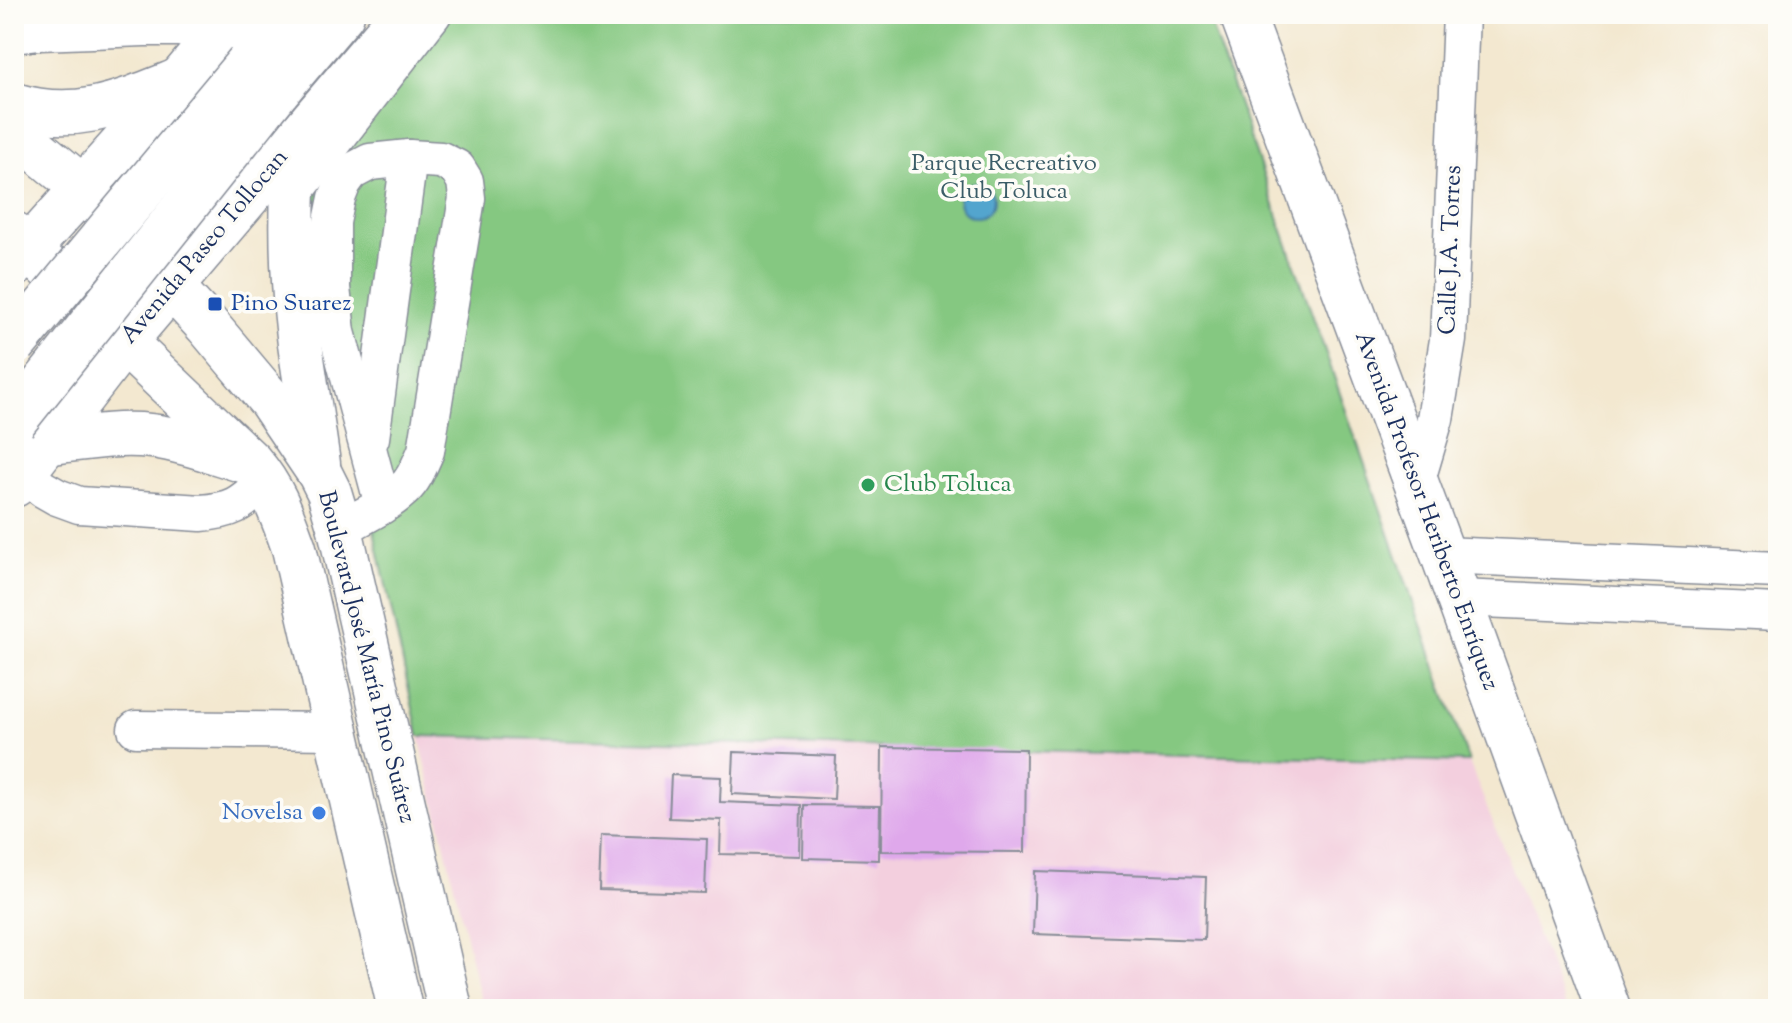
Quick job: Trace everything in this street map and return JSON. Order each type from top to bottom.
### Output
[{"type":"main road","name":"Avenida Paseo Tollocan","points":[[14,344],[245,50],[288,14]]},
{"type":"main road","name":"Avenida Paseo Tollocan","points":[[19,249],[83,188],[166,95],[245,50],[342,14]]},
{"type":"main road","name":"Avenida Paseo Tollocan","points":[[25,457],[172,287],[276,188],[296,141],[403,14]]},
{"type":"main road","name":"Avenida Profesor Heriberto Enríquez","points":[[1242,14],[1608,1009]]},
{"type":"main road","name":"Avenida Paseo Tollocan","points":[[25,457],[245,50]]},
{"type":"main road","points":[[166,95],[150,124],[151,146],[157,159],[175,179],[201,191],[215,193],[243,188],[276,188],[329,499]]},
{"type":"main road","points":[[14,105],[53,112],[90,111],[166,95]]},
{"type":"main road","name":"Boulevard José María Pino Suárez","points":[[14,131],[83,188],[207,325],[270,400],[329,499],[450,1009]]},
{"type":"main road","name":"Boulevard José María Pino Suárez","points":[[19,249],[124,342],[258,472],[275,498],[294,548],[400,1009]]},
{"type":"main road","points":[[14,356],[26,364],[36,377],[43,407],[42,426],[25,457]]},
{"type":"main road","points":[[25,457],[103,437],[148,436],[185,442],[258,472]]},
{"type":"street","points":[[276,188],[433,14]]},
{"type":"street","name":"Calle J.A. Torres","points":[[1416,483],[1435,419],[1448,340],[1461,14]]},
{"type":"street","points":[[14,35],[178,28],[245,50]]},
{"type":"street","points":[[329,499],[369,455],[409,158]]},
{"type":"street","points":[[329,499],[383,505],[405,488],[417,472],[426,451],[467,198],[465,181],[457,168],[441,160],[409,158],[370,162],[351,172],[343,183],[332,222],[332,288],[337,332],[383,505]]},
{"type":"street","points":[[25,457],[43,489],[79,505],[201,513],[234,508],[258,472]]},
{"type":"street","points":[[1443,555],[1778,570]]},
{"type":"street","points":[[1459,598],[1778,612]]},
{"type":"street","points":[[136,729],[336,731]]},
{"type":"shaded area","points":[[419,736],[1469,762],[1567,1009],[483,1009]]},
{"type":"green space","name":"Club Toluca","points":[[446,14],[1207,14],[1469,762],[419,736],[309,235],[312,176]]},
{"type":"water","points":[[976,183],[988,188],[993,200],[988,212],[976,217],[964,212],[959,200],[964,188]]},
{"type":"building","points":[[882,747],[1026,749],[1025,852],[881,851]]},
{"type":"building","points":[[734,752],[836,756],[834,799],[732,794]]},
{"type":"building","points":[[671,775],[721,777],[720,802],[801,805],[800,856],[720,854],[721,820],[669,818]]},
{"type":"building","points":[[804,805],[880,806],[879,860],[803,858]]},
{"type":"building","points":[[601,835],[707,839],[705,893],[599,890]]},
{"type":"building","points":[[1035,871],[1206,877],[1204,940],[1033,934]]},
{"type":"place","name":"Pino Suarez","points":[[215,304]]},
{"type":"place","name":"Club Toluca","points":[[868,485]]},
{"type":"place","name":"Novelsa","points":[[319,813]]},
{"type":"park label","name":"Parque Recreativo Club Toluca","points":[[1004,178]]}]
